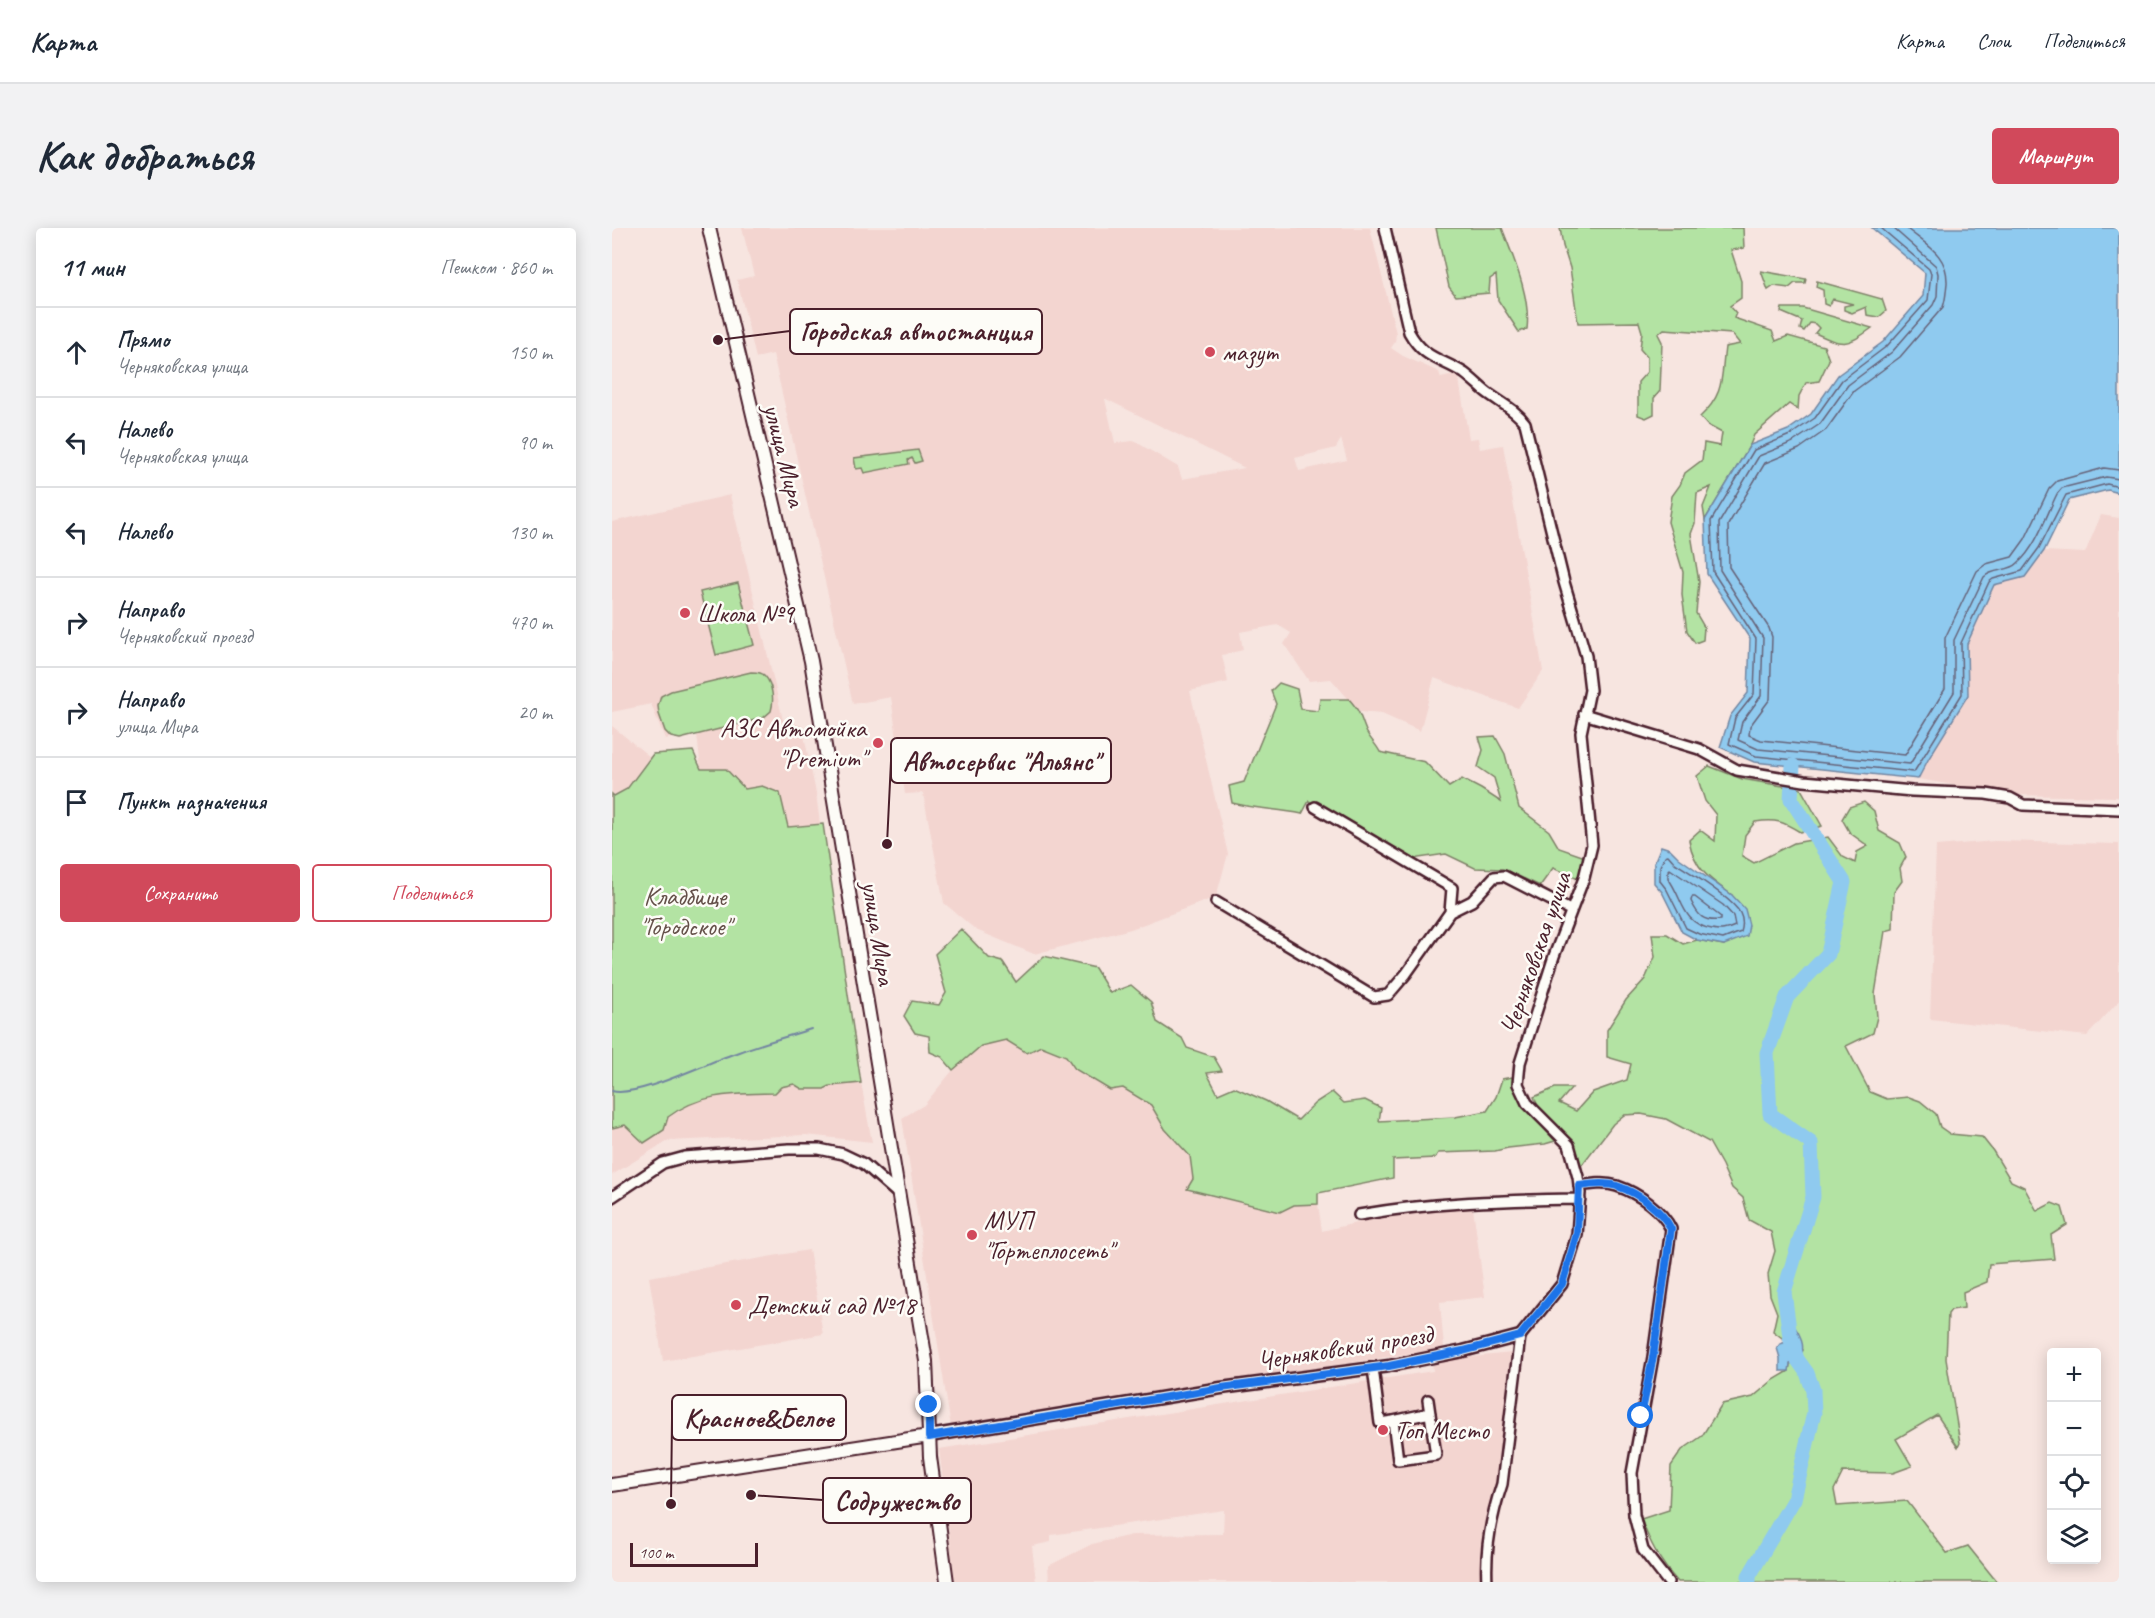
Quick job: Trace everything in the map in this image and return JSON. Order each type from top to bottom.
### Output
[{"type":"main road","name":"улица Мира","points":[[709,228],[811,661],[926,1361],[933,1487],[947,1582]]},
{"type":"main road","points":[[612,1485],[929,1437]]},
{"type":"street","name":"Черняковская улица","points":[[1385,228],[1409,332],[1417,346],[1426,354],[1465,374],[1519,415],[1525,423],[1564,582],[1586,656],[1590,690],[1581,733],[1592,845],[1584,878],[1570,910],[1520,1063],[1518,1084],[1527,1102],[1569,1145],[1579,1186],[1577,1234],[1562,1284],[1520,1336]]},
{"type":"street","points":[[1584,714],[1699,749],[1737,770],[1804,781],[1912,791],[1986,794],[2010,798],[2023,805],[2119,809]]},
{"type":"street","points":[[1315,807],[1452,888],[1450,912]]},
{"type":"street","points":[[1216,902],[1374,997],[1388,995],[1450,912],[1472,901],[1494,877],[1504,876],[1570,910]]},
{"type":"street","points":[[612,1197],[663,1163],[685,1157],[789,1149],[819,1149],[843,1154],[864,1164],[898,1194]]},
{"type":"street","points":[[1579,1186],[1596,1184],[1616,1186],[1639,1197],[1666,1218],[1671,1229],[1656,1335],[1632,1473],[1634,1515],[1643,1550],[1668,1582]]},
{"type":"street","points":[[1359,1215],[1406,1207],[1580,1199]]},
{"type":"street","points":[[1487,1582],[1489,1544],[1495,1507],[1502,1484],[1520,1336]]},
{"type":"street","name":"Черняковский проезд","points":[[929,1437],[1221,1388],[1373,1368],[1463,1351],[1520,1336]]},
{"type":"street","points":[[1373,1368],[1380,1423],[1430,1413]]},
{"type":"street","points":[[1393,1421],[1398,1460],[1436,1455],[1428,1400]]},
{"type":"shaded area","points":[[742,228],[1370,228],[1396,333],[1395,342],[1391,348],[1439,372],[1441,378],[1458,374],[1469,439],[1478,438],[1480,449],[1503,445],[1543,671],[1518,708],[1434,678],[1420,731],[1382,714],[1360,712],[1331,679],[1309,681],[1284,644],[1291,633],[1278,625],[1240,632],[1243,650],[1222,655],[1228,682],[1190,691],[1228,854],[1216,897],[1131,929],[1034,954],[976,930],[944,903],[923,793],[905,794],[891,697],[853,704],[773,354],[756,358],[737,280],[754,276]],"holes":[[[1106,399],[1245,468],[1182,479],[1178,467],[1136,442],[1115,443]],[[1341,439],[1347,460],[1299,471],[1295,458],[1336,448]]]},
{"type":"shaded area","name":"Школа №9","points":[[730,495],[783,720],[802,726],[820,824],[787,827],[762,786],[745,789],[726,769],[701,770],[697,734],[665,739],[651,704],[612,712],[612,522]]},
{"type":"shaded area","points":[[2101,515],[2119,518],[2119,797],[2013,795],[1918,779],[1968,695],[1967,644],[1994,585],[2025,577],[2044,551],[2085,553]]},
{"type":"shaded area","points":[[612,726],[650,757],[627,789],[614,796],[612,794]]},
{"type":"shaded area","points":[[1995,841],[2119,844],[2119,1001],[2087,1036],[1930,1019],[1936,846]]},
{"type":"shaded area","points":[[1006,1040],[1027,1053],[1041,1046],[1066,1056],[1075,1069],[1110,1090],[1123,1088],[1151,1105],[1165,1129],[1190,1156],[1193,1179],[1188,1190],[1280,1212],[1294,1205],[1318,1204],[1322,1231],[1403,1212],[1473,1208],[1485,1297],[1440,1302],[1444,1348],[951,1427],[902,1118],[924,1105],[953,1070],[981,1046]]},
{"type":"shaded area","points":[[861,1083],[872,1142],[806,1135],[667,1141],[612,1175],[612,1128],[625,1125],[644,1143],[664,1130],[668,1118],[697,1100],[722,1095],[775,1093],[781,1087],[794,1084],[803,1089]]},
{"type":"shaded area","name":"Детский сад №18","points":[[809,1250],[823,1334],[663,1361],[649,1277]]},
{"type":"shaded area","points":[[1512,1353],[1495,1490],[1480,1582],[1049,1582],[1048,1566],[1092,1544],[1132,1535],[1223,1534],[1224,1510],[1051,1535],[1051,1542],[1032,1546],[1036,1582],[955,1582],[939,1449],[1433,1371],[1432,1361]]},
{"type":"green space","points":[[1436,228],[1502,228],[1524,291],[1528,317],[1527,329],[1519,332],[1498,300],[1496,275],[1490,279],[1489,293],[1456,296],[1449,287]]},
{"type":"green space","points":[[1560,228],[1743,228],[1744,248],[1731,250],[1741,281],[1741,298],[1730,306],[1736,313],[1734,318],[1772,331],[1776,341],[1788,336],[1824,346],[1829,360],[1819,381],[1806,383],[1799,396],[1798,410],[1789,404],[1754,435],[1705,520],[1703,507],[1711,487],[1697,493],[1695,523],[1691,534],[1699,582],[1696,613],[1704,627],[1703,640],[1695,643],[1687,631],[1682,595],[1683,572],[1668,522],[1672,496],[1685,473],[1702,460],[1704,443],[1720,446],[1722,433],[1707,425],[1700,417],[1718,393],[1725,347],[1740,344],[1732,334],[1664,329],[1658,334],[1662,342],[1660,391],[1654,398],[1654,414],[1646,418],[1638,415],[1638,382],[1647,372],[1647,357],[1640,349],[1642,332],[1639,322],[1578,323],[1570,268]]},
{"type":"green space","points":[[1761,271],[1806,279],[1805,283],[1795,283],[1789,288],[1774,286],[1768,290]]},
{"type":"green space","points":[[1817,281],[1882,299],[1886,311],[1879,317],[1867,315],[1866,307],[1852,313],[1844,310],[1844,306],[1853,304],[1833,299],[1829,306],[1824,304],[1823,290],[1816,287]]},
{"type":"green space","points":[[1782,308],[1803,308],[1872,328],[1856,339],[1844,343],[1838,342],[1815,333],[1819,328],[1815,324],[1810,323],[1804,331],[1800,329],[1802,321],[1781,312]]},
{"type":"green space","points":[[918,450],[922,461],[915,463],[912,458],[908,460],[909,464],[864,473],[862,468],[856,469],[854,458]]},
{"type":"green space","points":[[738,583],[754,645],[716,655],[700,592]]},
{"type":"green space","points":[[751,672],[764,675],[771,688],[773,698],[771,711],[763,718],[680,739],[671,737],[665,731],[658,706],[661,696],[671,691]]},
{"type":"green space","points":[[1279,683],[1297,689],[1301,709],[1318,711],[1320,699],[1349,699],[1358,711],[1367,734],[1380,752],[1425,762],[1449,787],[1462,779],[1501,802],[1494,778],[1478,767],[1483,750],[1479,737],[1495,736],[1505,754],[1519,808],[1549,831],[1559,848],[1585,857],[1578,879],[1553,868],[1540,886],[1503,869],[1475,868],[1446,854],[1412,859],[1309,801],[1302,814],[1232,803],[1229,786],[1244,782],[1276,704],[1271,691]]},
{"type":"green space","name":"Кладбище \"Городское\"","points":[[693,751],[701,769],[726,769],[745,789],[762,786],[780,793],[788,827],[823,824],[861,1083],[830,1086],[824,1089],[802,1089],[794,1084],[781,1087],[775,1093],[733,1094],[706,1099],[693,1103],[668,1117],[664,1130],[644,1143],[625,1125],[612,1128],[612,794],[614,796],[627,789],[653,754]]},
{"type":"green space","points":[[1709,766],[1742,779],[1801,789],[1822,826],[1800,832],[1779,822],[1755,822],[1745,835],[1742,856],[1754,863],[1794,843],[1828,837],[1843,857],[1855,863],[1857,852],[1868,846],[1850,833],[1842,819],[1849,807],[1864,802],[1874,811],[1879,831],[1900,843],[1906,857],[1900,868],[1902,881],[1894,892],[1893,929],[1885,931],[1875,994],[1877,1017],[1873,1033],[1846,1046],[1870,1092],[1887,1099],[1909,1097],[1920,1101],[1936,1114],[1940,1127],[1950,1134],[1982,1137],[2011,1181],[2024,1187],[2037,1211],[2052,1203],[2062,1207],[2067,1225],[2051,1235],[2054,1259],[1989,1264],[1987,1282],[1963,1292],[1964,1308],[1951,1310],[1948,1314],[1946,1359],[1960,1443],[1958,1447],[1937,1415],[1896,1439],[1912,1466],[1893,1473],[1843,1472],[1834,1490],[1837,1506],[1907,1501],[1947,1553],[1968,1546],[1997,1582],[1678,1582],[1656,1552],[1641,1519],[1669,1510],[1671,1466],[1682,1450],[1702,1436],[1722,1404],[1753,1397],[1772,1381],[1789,1371],[1790,1364],[1800,1358],[1803,1350],[1794,1340],[1786,1341],[1773,1331],[1777,1313],[1770,1295],[1768,1274],[1775,1251],[1771,1232],[1749,1220],[1743,1198],[1732,1188],[1709,1142],[1666,1119],[1641,1114],[1624,1115],[1613,1124],[1581,1166],[1572,1142],[1538,1106],[1534,1097],[1555,1088],[1572,1088],[1559,1103],[1576,1111],[1593,1092],[1627,1080],[1631,1064],[1607,1057],[1607,1030],[1626,1000],[1645,979],[1655,957],[1652,934],[1667,934],[1683,944],[1697,940],[1724,945],[1732,895],[1704,872],[1691,850],[1689,840],[1700,830],[1715,841],[1716,815],[1705,801],[1697,776]]},
{"type":"green space","points":[[961,929],[989,958],[1003,962],[1016,982],[1044,956],[1095,968],[1110,993],[1131,985],[1151,1002],[1157,1022],[1182,1038],[1187,1048],[1214,1057],[1222,1071],[1207,1073],[1218,1094],[1234,1087],[1266,1101],[1298,1120],[1315,1103],[1332,1092],[1344,1103],[1365,1100],[1381,1108],[1379,1121],[1455,1117],[1487,1111],[1496,1097],[1502,1079],[1512,1077],[1520,1101],[1555,1141],[1495,1151],[1438,1153],[1435,1158],[1393,1160],[1393,1178],[1318,1193],[1318,1204],[1294,1205],[1280,1212],[1187,1189],[1193,1179],[1190,1156],[1165,1129],[1151,1105],[1123,1088],[1110,1090],[1075,1069],[1066,1056],[1041,1046],[1027,1053],[1006,1040],[981,1046],[953,1070],[942,1057],[930,1052],[929,1036],[915,1033],[904,1016],[912,1001],[939,1005],[946,993],[935,954]]},
{"type":"water","points":[[1872,228],[2119,228],[2119,493],[2108,490],[2069,500],[2044,551],[2025,577],[1994,585],[1967,644],[1968,695],[1918,779],[1754,762],[1720,747],[1730,716],[1748,693],[1750,639],[1707,574],[1705,520],[1750,445],[1788,430],[1811,414],[1838,375],[1883,342],[1923,296],[1925,273]]},
{"type":"water","points":[[1661,846],[1670,849],[1679,858],[1732,895],[1745,909],[1749,925],[1747,936],[1724,945],[1697,940],[1682,932],[1662,892],[1654,883],[1654,863]]},
{"type":"water","points":[[1790,1321],[1801,1338],[1801,1356],[1790,1364],[1789,1371],[1780,1371],[1777,1348],[1780,1344],[1793,1340],[1786,1325]]},
{"type":"waterway","points":[[1749,1582],[1749,1576],[1794,1499],[1814,1413],[1813,1390],[1807,1373],[1797,1359],[1790,1337],[1784,1292],[1813,1197],[1811,1143],[1770,1114],[1767,1053],[1787,997],[1828,954],[1844,882],[1791,799],[1793,766]]},
{"type":"waterway","points":[[612,1091],[623,1092],[655,1084],[745,1050],[811,1029]]},
{"type":"place","name":"Городская автостанция","points":[[718,340]]},
{"type":"place","name":"мазут","points":[[1210,352]]},
{"type":"place","name":"Школа №9","points":[[685,613]]},
{"type":"place","name":"АЗС Автомойка \"Premium\"","points":[[878,743]]},
{"type":"place","name":"Автосервис \"Альянс\"","points":[[887,844]]},
{"type":"place","name":"МУП \"Гортеплосеть\"","points":[[972,1235]]},
{"type":"place","name":"Детский сад №18","points":[[736,1305]]},
{"type":"place","name":"Топ Место","points":[[1383,1430]]},
{"type":"place","name":"Содружество","points":[[751,1495]]},
{"type":"place","name":"Красное&Белое","points":[[671,1504]]},
{"type":"route","points":[[929,1405],[929,1437],[1221,1388],[1389,1366],[1463,1351],[1520,1336],[1562,1284],[1577,1234],[1579,1186],[1596,1184],[1616,1186],[1639,1197],[1666,1218],[1671,1229],[1669,1258],[1641,1416]]}]
